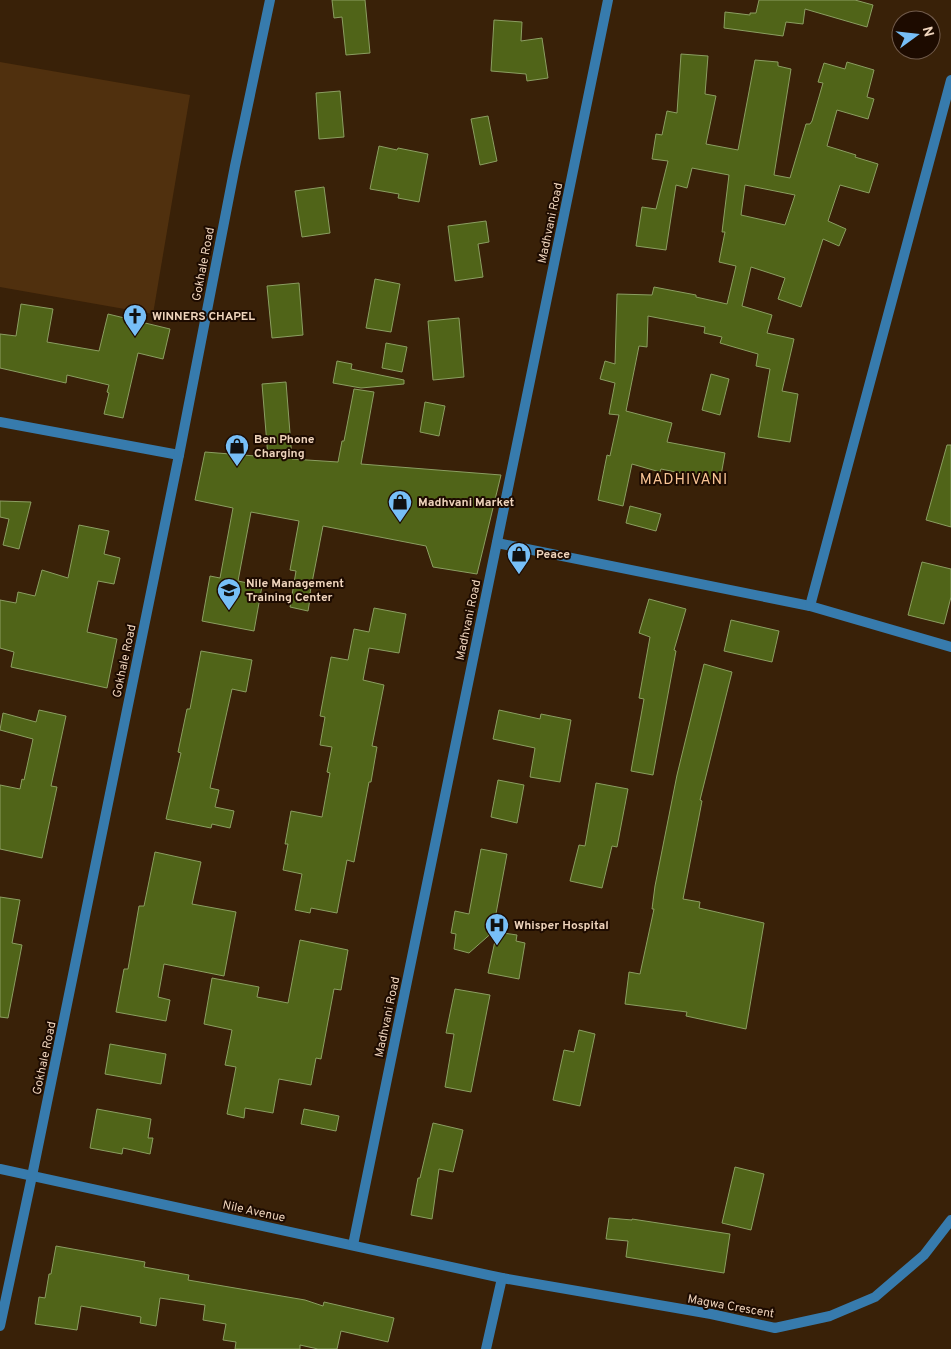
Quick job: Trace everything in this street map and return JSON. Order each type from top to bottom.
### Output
[{"type":"street","name":"Gokhale Road","points":[[0,1326],[179,455],[235,166],[270,0]]},
{"type":"street","name":"Madhvani Road","points":[[353,1245],[608,0]]},
{"type":"street","points":[[810,606],[951,80]]},
{"type":"street","points":[[0,422],[179,455]]},
{"type":"street","points":[[497,543],[810,606],[951,648]]},
{"type":"street","name":"Nile Avenue","points":[[0,1169],[502,1278]]},
{"type":"street","name":"Magwa Crescent","points":[[502,1278],[711,1314],[775,1328],[830,1316],[875,1297],[924,1255],[951,1220]]},
{"type":"street","points":[[486,1349],[502,1278]]},
{"type":"shaded area","points":[[0,62],[190,95],[153,314],[0,287]]},
{"type":"building","points":[[332,0],[365,0],[370,53],[346,55],[342,17],[334,18]]},
{"type":"building","points":[[759,0],[855,0],[873,5],[867,27],[805,9],[803,24],[786,22],[783,36],[724,28],[725,12],[750,15],[750,13],[756,13]]},
{"type":"building","points":[[494,20],[522,22],[521,41],[542,38],[548,78],[527,81],[526,74],[491,71]]},
{"type":"building","points":[[681,54],[708,56],[705,94],[716,96],[706,144],[738,150],[755,60],[778,62],[778,66],[791,69],[774,175],[790,178],[806,124],[810,124],[812,121],[823,83],[818,82],[824,63],[845,69],[847,62],[874,70],[867,97],[874,99],[868,119],[837,110],[827,146],[878,164],[869,193],[840,185],[828,221],[846,229],[839,246],[823,239],[801,307],[778,299],[785,278],[751,267],[742,306],[772,315],[767,333],[794,339],[782,391],[798,394],[790,442],[758,437],[770,369],[756,366],[758,354],[720,343],[722,337],[704,333],[705,327],[648,316],[647,347],[639,346],[626,411],[672,423],[667,442],[725,453],[720,481],[661,469],[660,472],[632,464],[623,506],[598,500],[607,455],[610,456],[619,415],[609,414],[615,383],[600,379],[605,361],[615,364],[617,294],[652,295],[654,287],[696,295],[696,297],[727,304],[736,266],[719,262],[725,232],[722,232],[729,175],[692,168],[687,188],[676,185],[666,250],[636,246],[642,207],[656,209],[668,161],[652,159],[656,134],[662,135],[667,111],[677,113]],"holes":[[[745,185],[795,195],[785,225],[741,215]]]},
{"type":"building","points":[[340,91],[344,137],[319,139],[316,93]]},
{"type":"building","points":[[488,116],[497,161],[480,165],[471,119]]},
{"type":"building","points":[[379,146],[428,154],[419,202],[398,198],[399,194],[370,189]]},
{"type":"building","points":[[324,187],[330,233],[302,237],[295,191]]},
{"type":"building","points":[[486,221],[489,242],[478,244],[483,277],[455,281],[448,226]]},
{"type":"building","points":[[375,279],[400,284],[391,332],[366,328]]},
{"type":"building","points":[[299,283],[303,335],[272,338],[267,286]]},
{"type":"building","points":[[21,304],[53,309],[47,342],[99,351],[108,314],[170,329],[163,359],[138,353],[123,418],[104,414],[109,385],[67,375],[66,383],[0,368],[0,334],[16,336]]},
{"type":"building","points":[[459,318],[464,377],[433,380],[428,321]]},
{"type":"building","points":[[386,343],[407,347],[402,372],[382,368]]},
{"type":"building","points":[[337,361],[352,364],[351,369],[404,380],[404,384],[361,388],[333,383]]},
{"type":"building","points":[[711,374],[729,379],[720,415],[702,410]]},
{"type":"building","name":"Madhvani Market","points":[[286,382],[292,459],[338,462],[354,389],[374,392],[361,464],[501,475],[477,574],[433,567],[426,546],[323,526],[308,611],[290,607],[296,571],[290,570],[299,521],[251,512],[238,581],[262,586],[254,631],[202,621],[210,576],[220,578],[233,508],[195,500],[205,452],[268,457],[262,384]]},
{"type":"building","points":[[425,402],[445,406],[439,436],[420,432]]},
{"type":"building","points":[[947,445],[951,445],[951,527],[926,520]]},
{"type":"building","points":[[0,501],[31,502],[19,549],[3,545],[9,519],[0,517]]},
{"type":"building","points":[[630,506],[661,514],[656,531],[626,523]]},
{"type":"building","points":[[79,525],[109,531],[104,554],[120,558],[114,584],[98,581],[87,632],[117,639],[107,688],[11,667],[14,652],[0,648],[0,600],[16,603],[18,592],[35,596],[42,570],[68,578]]},
{"type":"building","points":[[922,562],[951,569],[951,597],[944,624],[908,615]]},
{"type":"building","points":[[649,599],[686,609],[674,650],[676,651],[653,775],[631,771],[644,699],[639,698],[650,637],[639,633]]},
{"type":"building","points":[[374,608],[406,614],[399,653],[369,648],[363,680],[384,685],[372,746],[377,747],[354,862],[347,860],[337,913],[311,908],[310,913],[295,910],[302,874],[283,870],[288,844],[285,844],[291,811],[322,817],[330,773],[327,772],[332,747],[320,745],[325,717],[320,716],[331,657],[348,660],[354,629],[369,632]]},
{"type":"building","points":[[731,620],[779,631],[772,662],[724,651]]},
{"type":"building","points":[[201,651],[252,660],[246,692],[232,689],[210,788],[219,790],[215,807],[234,811],[230,828],[212,824],[211,828],[166,819],[181,753],[178,752],[187,709],[190,709]]},
{"type":"building","points":[[704,664],[732,672],[700,800],[702,801],[683,899],[700,902],[699,908],[764,923],[746,1029],[686,1016],[687,1012],[625,1004],[629,972],[640,974],[654,909],[652,909],[655,886],[677,775]]},
{"type":"building","points":[[39,710],[66,716],[51,786],[57,787],[42,858],[0,849],[0,785],[20,789],[22,779],[24,780],[33,739],[0,730],[3,713],[36,722]]},
{"type":"building","points":[[499,710],[540,719],[541,714],[571,720],[560,782],[530,777],[535,748],[493,739]]},
{"type":"building","points":[[498,780],[524,785],[517,823],[491,817]]},
{"type":"building","points":[[596,783],[628,789],[617,847],[612,846],[602,888],[570,881],[579,845],[585,846]]},
{"type":"building","points":[[481,849],[507,854],[495,919],[498,920],[495,930],[469,953],[454,949],[456,934],[451,933],[455,911],[469,914]]},
{"type":"building","points":[[155,852],[201,862],[192,904],[236,912],[224,976],[164,964],[158,997],[170,1000],[166,1021],[116,1012],[124,969],[128,969],[139,906],[144,906]]},
{"type":"building","points":[[0,897],[20,900],[12,943],[22,945],[8,1018],[0,1017]]},
{"type":"building","points":[[497,932],[517,935],[516,941],[525,943],[519,979],[488,973]]},
{"type":"building","points":[[300,940],[348,950],[341,990],[334,989],[321,1059],[316,1058],[311,1085],[279,1079],[273,1113],[245,1108],[244,1118],[227,1114],[236,1067],[225,1065],[232,1030],[204,1024],[212,978],[259,987],[257,997],[288,1003]]},
{"type":"building","points":[[455,989],[490,995],[471,1092],[445,1087],[454,1034],[446,1033]]},
{"type":"building","points":[[579,1030],[595,1034],[580,1106],[553,1100],[564,1050],[574,1052]]},
{"type":"building","points":[[110,1044],[166,1054],[161,1084],[105,1074]]},
{"type":"building","points":[[97,1109],[151,1119],[148,1138],[153,1138],[150,1154],[123,1148],[122,1154],[90,1148]]},
{"type":"building","points":[[304,1109],[339,1116],[336,1131],[301,1124]]},
{"type":"building","points":[[433,1123],[463,1130],[453,1172],[439,1169],[432,1219],[411,1215],[418,1178],[420,1178]]},
{"type":"building","points":[[735,1167],[764,1174],[751,1230],[722,1223]]},
{"type":"building","points":[[609,1218],[632,1219],[730,1234],[724,1273],[626,1257],[628,1241],[606,1239]]},
{"type":"building","points":[[56,1246],[145,1262],[144,1267],[189,1275],[188,1280],[305,1300],[323,1306],[324,1302],[394,1318],[388,1342],[341,1331],[337,1349],[318,1349],[300,1345],[300,1349],[235,1349],[236,1342],[223,1340],[226,1324],[203,1320],[205,1305],[160,1298],[156,1326],[140,1323],[141,1317],[81,1306],[77,1330],[35,1324],[39,1297],[45,1298]]},
{"type":"place","name":"WINNERS CHAPEL","points":[[135,337]]},
{"type":"place","name":"Ben Phone Charging","points":[[237,467]]},
{"type":"place","name":"Madhvani Market","points":[[400,523]]},
{"type":"place","name":"Peace","points":[[519,575]]},
{"type":"place","name":"Nile Management Training Center","points":[[229,611]]},
{"type":"place","name":"Whisper Hospital","points":[[497,946]]},
{"type":"district","name":"MADHIVANI","points":[[684,479]]}]
